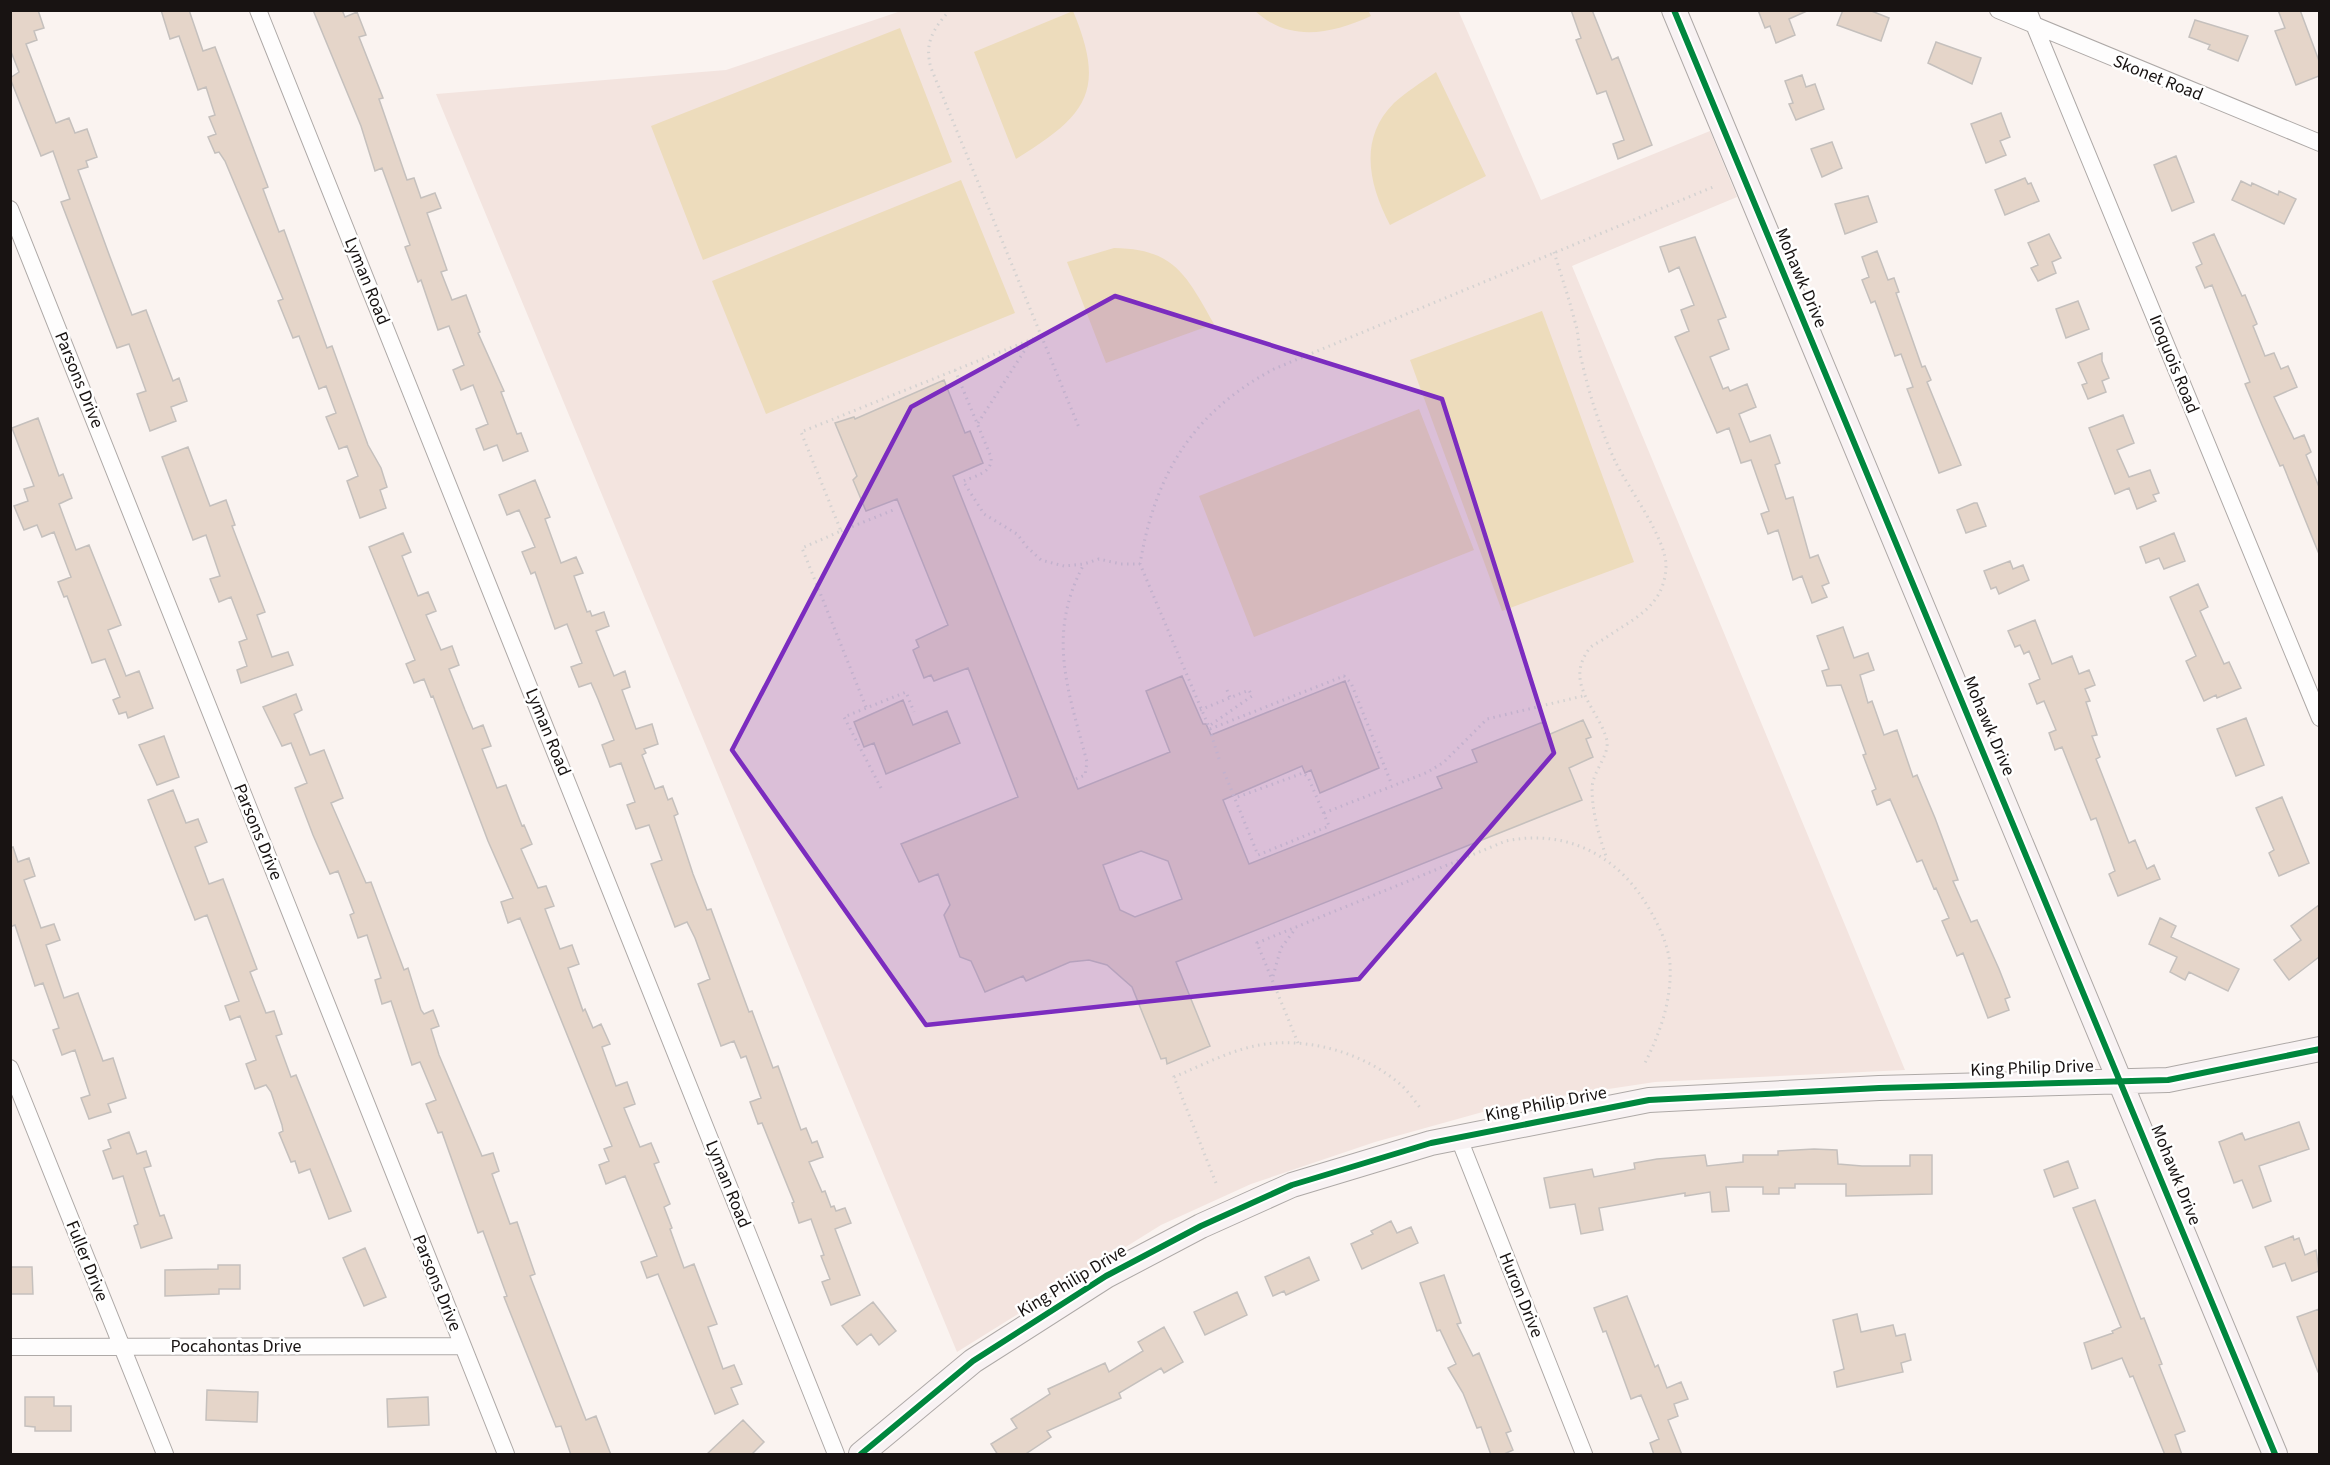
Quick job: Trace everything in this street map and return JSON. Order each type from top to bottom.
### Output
[{"type":"street","name":"Lyman Road","points":[[258,10],[836,1455]]},
{"type":"street","name":"Mohawk Drive","points":[[1674,10],[2121,1080],[2275,1455]]},
{"type":"street","name":"Skonet Road","points":[[1998,10],[2035,28],[2319,143]]},
{"type":"street","name":"Iroquois Road","points":[[2028,10],[2319,718]]},
{"type":"street","name":"Parsons Drive","points":[[10,209],[506,1455]]},
{"type":"street","name":"King Philip Drive","points":[[861,1455],[973,1361],[1106,1276],[1201,1226],[1292,1185],[1458,1136],[1612,1106],[1689,1096],[2168,1080],[2319,1049]]},
{"type":"street","name":"Fuller Drive","points":[[10,1068],[165,1455]]},
{"type":"street","name":"Huron Drive","points":[[1458,1136],[1584,1455]]},
{"type":"street","name":"Pocahontas Drive","points":[[10,1347],[462,1346]]},
{"type":"path","points":[[950,10],[931,35],[927,55],[1080,430]]},
{"type":"path","points":[[1220,759],[1140,564],[1144,541],[1163,479],[1180,450],[1225,400],[1250,382],[1275,369],[1713,188]]},
{"type":"path","points":[[1554,252],[1576,324],[1580,355],[1602,434],[1623,479],[1646,515],[1661,546],[1666,566],[1660,589],[1648,610],[1589,649],[1581,675],[1583,696],[1607,738],[1608,749],[1594,772],[1592,788],[1597,829],[1606,859]]},
{"type":"path","points":[[841,531],[801,432],[1040,336]]},
{"type":"path","points":[[978,423],[1032,339]]},
{"type":"path","points":[[955,370],[992,462],[986,472],[963,481],[984,514],[1017,534],[1041,560],[1064,566],[1084,564],[1099,559],[1121,564],[1140,564]]},
{"type":"path","points":[[866,707],[802,548],[896,509]]},
{"type":"path","points":[[1076,779],[1085,775],[1088,762],[1067,680],[1062,631],[1069,595],[1084,564]]},
{"type":"path","points":[[1209,728],[1344,676],[1351,683],[1392,784]]},
{"type":"path","points":[[1227,690],[1230,698]]},
{"type":"path","points":[[1200,710],[1249,690],[1252,696],[1209,728]]},
{"type":"path","points":[[880,788],[843,717],[906,692],[914,712]]},
{"type":"path","points":[[1324,813],[1392,784],[1428,772],[1444,762],[1486,719],[1583,696]]},
{"type":"path","points":[[1224,772],[1258,855],[1329,826],[1308,777],[1303,773],[1235,798]]},
{"type":"path","points":[[1298,1043],[1257,943],[1506,841],[1529,836],[1556,838],[1606,859],[1644,899],[1663,933],[1670,962],[1670,993],[1661,1031],[1644,1065]]},
{"type":"path","points":[[1272,977],[1281,948],[1297,926]]},
{"type":"path","points":[[1216,1183],[1174,1077],[1246,1049],[1264,1044],[1298,1043],[1335,1050],[1381,1070],[1401,1085],[1421,1109]]},
{"type":"highlighted area","points":[[1115,296],[1442,399],[1554,753],[1359,979],[926,1025],[732,750],[911,407]]},
{"type":"shaded area","points":[[1368,10],[1371,16],[1356,22],[1326,31],[1311,32],[1282,28],[1255,11]]},
{"type":"shaded area","points":[[1458,10],[1541,200],[1710,131],[1737,197],[1572,266],[1905,1070],[1655,1082],[1515,1103],[1375,1142],[1251,1184],[1161,1225],[957,1352],[436,94],[726,70],[901,11]]},
{"type":"shaded area","points":[[1073,11],[1088,62],[1088,82],[1084,99],[1074,115],[1059,129],[1016,159],[974,52]]},
{"type":"shaded area","points":[[900,28],[952,162],[703,260],[651,126]]},
{"type":"shaded area","points":[[1436,72],[1486,176],[1390,225],[1373,178],[1371,147],[1375,132],[1394,103]]},
{"type":"shaded area","points":[[961,180],[1015,313],[766,414],[712,281]]},
{"type":"shaded area","points":[[1114,248],[1151,253],[1176,268],[1195,292],[1214,324],[1106,363],[1067,262]]},
{"type":"shaded area","points":[[1542,311],[1634,562],[1502,611],[1410,360]]},
{"type":"shaded area","points":[[1419,409],[1474,550],[1254,637],[1199,496]]},
{"type":"building","points":[[10,10],[38,10],[44,28],[34,31],[37,40],[26,44],[56,123],[69,118],[75,133],[87,129],[97,157],[86,161],[88,167],[78,170],[132,315],[146,310],[173,381],[179,378],[187,401],[171,407],[176,421],[150,431],[137,394],[146,391],[129,344],[117,348],[61,202],[70,199],[53,151],[41,156],[10,78],[19,72],[10,49]]},
{"type":"building","points":[[161,10],[189,10],[203,51],[215,47],[268,187],[263,189],[279,232],[284,230],[327,348],[332,346],[368,445],[381,468],[387,487],[380,490],[386,508],[360,518],[347,481],[358,476],[347,446],[339,449],[326,417],[336,413],[326,386],[319,389],[299,336],[293,338],[278,301],[283,299],[225,161],[219,152],[215,153],[208,137],[216,134],[209,117],[215,115],[206,87],[198,90],[179,36],[170,39]]},
{"type":"building","points":[[313,10],[342,10],[345,17],[357,12],[366,35],[359,37],[383,98],[379,99],[407,180],[414,178],[421,198],[435,193],[441,208],[427,213],[447,270],[441,272],[452,300],[466,295],[480,332],[478,333],[504,391],[501,392],[517,434],[521,433],[528,451],[503,461],[497,445],[484,450],[476,429],[488,424],[473,385],[461,390],[453,370],[464,365],[449,326],[438,330],[421,280],[418,282],[405,247],[410,245],[382,168],[375,171],[361,126]]},
{"type":"building","points":[[1571,10],[1592,10],[1612,60],[1618,57],[1652,145],[1618,159],[1613,144],[1624,140],[1606,91],[1597,94],[1576,40],[1581,38]]},
{"type":"building","points":[[1758,10],[1807,11],[1789,19],[1795,35],[1776,43],[1770,26],[1765,28]]},
{"type":"building","points":[[1843,10],[1869,10],[1889,18],[1881,41],[1837,25]]},
{"type":"building","points":[[2278,10],[2300,10],[2319,61],[2319,76],[2296,85],[2275,31],[2285,28]]},
{"type":"building","points":[[2195,20],[2248,36],[2238,61],[2208,49],[2210,45],[2189,37]]},
{"type":"building","points":[[1936,42],[1981,58],[1972,84],[1928,63]]},
{"type":"building","points":[[1802,75],[1806,87],[1815,84],[1824,109],[1796,120],[1789,104],[1793,103],[1785,81]]},
{"type":"building","points":[[2001,113],[2010,137],[2000,141],[2006,155],[1986,163],[1971,124]]},
{"type":"building","points":[[1832,142],[1842,168],[1822,177],[1811,149]]},
{"type":"building","points":[[2176,156],[2194,202],[2172,211],[2154,165]]},
{"type":"building","points":[[2025,178],[2028,184],[2031,183],[2039,201],[2005,215],[1995,190]]},
{"type":"building","points":[[2241,181],[2251,186],[2252,183],[2278,195],[2279,191],[2296,199],[2284,224],[2232,200]]},
{"type":"building","points":[[1868,196],[1877,222],[1845,234],[1835,204]]},
{"type":"building","points":[[2049,234],[2061,258],[2052,262],[2056,273],[2038,281],[2031,268],[2038,265],[2028,243]]},
{"type":"building","points":[[2214,234],[2242,296],[2245,295],[2257,324],[2253,326],[2265,356],[2274,353],[2281,369],[2288,366],[2297,387],[2274,397],[2294,439],[2304,435],[2311,452],[2306,455],[2319,487],[2319,554],[2283,465],[2280,466],[2245,384],[2250,382],[2212,285],[2205,288],[2196,267],[2202,264],[2193,243]]},
{"type":"building","points":[[1695,237],[1726,317],[1718,320],[1729,349],[1710,357],[1723,389],[1728,387],[1730,391],[1747,384],[1756,407],[1739,414],[1750,442],[1770,435],[1780,463],[1775,465],[1786,499],[1793,497],[1810,558],[1818,555],[1829,583],[1822,586],[1827,597],[1812,603],[1802,576],[1793,580],[1778,530],[1768,534],[1761,514],[1769,511],[1751,460],[1741,463],[1729,428],[1717,433],[1675,337],[1689,331],[1681,310],[1694,305],[1679,267],[1669,272],[1660,247]]},
{"type":"building","points":[[1877,251],[1888,280],[1894,278],[1899,292],[1896,293],[1922,367],[1925,366],[1931,380],[1927,382],[1961,465],[1939,473],[1907,389],[1913,387],[1901,354],[1895,356],[1875,301],[1871,303],[1862,280],[1869,277],[1862,257]]},
{"type":"building","points":[[2078,301],[2089,329],[2066,338],[2056,309]]},
{"type":"building","points":[[2102,353],[2102,361],[2109,378],[2102,381],[2106,392],[2088,399],[2082,385],[2087,383],[2078,363]]},
{"type":"building","points":[[944,380],[965,433],[970,431],[983,463],[953,476],[1078,789],[1170,752],[1146,691],[1182,676],[1203,724],[1206,724],[1211,735],[1345,681],[1379,768],[1320,793],[1311,770],[1305,773],[1302,766],[1223,800],[1249,864],[1442,788],[1437,777],[1477,762],[1472,750],[1543,722],[1548,735],[1583,720],[1591,737],[1586,739],[1593,757],[1569,768],[1582,800],[1176,962],[1210,1046],[1167,1064],[1166,1058],[1161,1059],[1132,987],[1107,965],[1089,960],[1070,962],[1026,981],[1023,976],[985,992],[971,961],[960,957],[944,915],[950,905],[938,874],[919,882],[901,844],[1018,797],[968,668],[934,681],[931,675],[924,678],[913,650],[919,647],[916,640],[948,625],[897,499],[866,511],[853,480],[857,476],[835,423],[854,417],[855,419]],"holes":[[[1141,851],[1168,861],[1182,899],[1135,917],[1120,910],[1103,865]]]},
{"type":"building","points":[[2123,415],[2134,443],[2117,450],[2129,477],[2150,470],[2159,493],[2153,495],[2156,501],[2137,509],[2129,488],[2115,494],[2089,428]]},
{"type":"building","points":[[38,418],[59,476],[63,474],[72,498],[59,504],[76,550],[89,545],[121,625],[108,630],[126,676],[139,671],[153,708],[128,718],[126,712],[119,714],[113,700],[120,697],[105,659],[92,663],[67,596],[64,597],[58,582],[71,577],[54,532],[42,537],[37,525],[24,530],[14,506],[28,501],[24,489],[34,486],[12,428]]},
{"type":"building","points":[[188,447],[210,506],[226,500],[235,525],[232,526],[265,612],[257,615],[272,657],[288,652],[293,665],[241,683],[237,670],[247,666],[239,642],[247,639],[231,597],[219,602],[210,579],[220,576],[206,535],[193,540],[162,457]]},
{"type":"building","points":[[535,480],[550,517],[545,519],[561,563],[576,557],[583,573],[574,576],[587,612],[590,611],[592,616],[604,612],[609,626],[596,631],[614,676],[625,671],[630,687],[622,690],[636,729],[652,724],[658,744],[644,749],[646,753],[642,755],[655,789],[663,786],[668,800],[672,798],[678,814],[674,816],[693,874],[707,910],[711,909],[749,1012],[752,1011],[773,1068],[778,1066],[801,1130],[806,1128],[812,1143],[817,1141],[823,1157],[809,1162],[831,1207],[834,1206],[836,1211],[845,1208],[851,1223],[835,1229],[860,1295],[831,1305],[822,1282],[830,1279],[811,1219],[799,1223],[792,1203],[794,1202],[762,1123],[758,1124],[750,1102],[761,1098],[746,1056],[741,1058],[734,1041],[721,1046],[698,984],[710,979],[695,938],[687,922],[675,927],[651,864],[662,860],[649,825],[636,829],[627,805],[635,802],[621,763],[610,767],[602,745],[614,740],[598,699],[591,683],[579,687],[571,667],[582,663],[567,624],[555,629],[535,572],[531,574],[522,552],[535,547],[519,510],[507,515],[499,495]]},
{"type":"building","points":[[1977,503],[1986,526],[1966,533],[1957,510]]},
{"type":"building","points":[[403,533],[411,552],[402,556],[418,596],[428,592],[436,611],[426,615],[441,650],[452,646],[459,665],[449,669],[465,710],[473,729],[483,725],[491,746],[482,749],[497,788],[506,785],[522,826],[524,825],[532,844],[521,849],[538,888],[546,886],[554,906],[545,909],[560,949],[572,945],[579,964],[568,968],[583,1011],[585,1009],[593,1028],[601,1024],[610,1044],[602,1047],[616,1086],[627,1082],[635,1104],[624,1108],[640,1147],[651,1143],[659,1162],[654,1164],[670,1204],[664,1207],[672,1228],[670,1229],[684,1268],[694,1264],[717,1324],[708,1327],[723,1369],[734,1365],[742,1384],[731,1388],[738,1404],[715,1414],[658,1274],[647,1278],[641,1262],[657,1256],[625,1176],[606,1184],[599,1165],[609,1161],[604,1149],[612,1146],[520,918],[508,923],[501,902],[513,898],[488,841],[433,696],[431,697],[424,679],[414,683],[406,664],[415,660],[369,547]]},
{"type":"building","points":[[2174,533],[2185,561],[2164,569],[2159,558],[2146,563],[2140,547]]},
{"type":"building","points":[[2010,561],[2013,569],[2023,565],[2029,580],[1999,594],[1996,587],[1991,589],[1984,571]]},
{"type":"building","points":[[2198,584],[2208,607],[2200,611],[2224,664],[2229,662],[2241,688],[2204,701],[2186,661],[2196,656],[2170,597]]},
{"type":"building","points":[[2035,620],[2052,664],[2072,656],[2079,674],[2089,670],[2095,685],[2085,689],[2090,701],[2086,702],[2097,735],[2092,736],[2100,757],[2096,759],[2129,843],[2135,840],[2147,869],[2154,865],[2160,879],[2118,896],[2109,874],[2115,871],[2096,818],[2091,820],[2062,747],[2055,750],[2049,733],[2056,730],[2044,701],[2037,704],[2029,684],[2040,679],[2029,651],[2024,654],[2020,645],[2015,647],[2008,631]]},
{"type":"building","points":[[1843,627],[1854,658],[1868,653],[1874,670],[1860,675],[1868,703],[1872,701],[1884,735],[1897,730],[1913,777],[1917,775],[1958,880],[1953,881],[1971,922],[1977,920],[1999,969],[2010,997],[2005,999],[2009,1010],[1988,1018],[1963,953],[1957,956],[1942,921],[1949,918],[1922,860],[1917,862],[1890,799],[1877,805],[1872,791],[1876,789],[1863,755],[1866,754],[1841,685],[1827,686],[1822,671],[1829,669],[1817,636]]},
{"type":"building","points":[[296,694],[302,710],[294,714],[310,755],[324,750],[343,798],[331,803],[366,883],[371,882],[404,970],[408,968],[421,1010],[424,1014],[433,1010],[439,1026],[431,1029],[439,1055],[482,1156],[493,1153],[499,1171],[492,1174],[510,1224],[517,1222],[535,1274],[530,1276],[586,1420],[596,1416],[611,1455],[571,1455],[561,1426],[556,1427],[504,1297],[507,1296],[483,1231],[478,1233],[442,1132],[438,1133],[426,1104],[436,1100],[420,1062],[412,1065],[391,1001],[382,1004],[375,980],[381,978],[367,935],[358,938],[350,915],[354,913],[338,871],[330,874],[313,835],[295,788],[307,783],[291,743],[282,746],[263,707]]},
{"type":"building","points":[[903,700],[913,725],[947,711],[960,743],[886,774],[874,743],[864,747],[854,722]]},
{"type":"building","points":[[2246,718],[2264,765],[2236,776],[2217,729]]},
{"type":"building","points":[[164,736],[179,777],[157,785],[139,745]]},
{"type":"building","points":[[173,790],[186,823],[198,819],[207,842],[195,847],[209,884],[223,879],[257,969],[250,972],[266,1013],[274,1011],[282,1034],[276,1036],[291,1077],[296,1075],[351,1211],[329,1219],[310,1169],[299,1173],[295,1161],[291,1162],[279,1133],[283,1131],[282,1125],[271,1092],[266,1085],[255,1089],[246,1064],[256,1060],[240,1016],[230,1020],[225,1006],[239,1001],[207,915],[195,920],[148,800]]},
{"type":"building","points":[[2282,797],[2309,863],[2279,876],[2269,853],[2274,850],[2256,808]]},
{"type":"building","points":[[13,847],[18,862],[29,858],[35,876],[24,880],[41,928],[54,924],[60,940],[46,945],[64,998],[78,993],[103,1061],[113,1058],[126,1098],[108,1104],[111,1112],[89,1119],[81,1098],[90,1095],[75,1050],[62,1055],[53,1030],[59,1028],[43,983],[35,986],[15,925],[10,927],[10,848]]},
{"type":"building","points":[[2319,905],[2319,957],[2289,980],[2274,960],[2301,940],[2291,926]]},
{"type":"building","points":[[2160,918],[2176,926],[2171,937],[2239,969],[2228,991],[2189,972],[2185,980],[2170,972],[2177,957],[2149,944]]},
{"type":"building","points":[[2299,1122],[2309,1149],[2259,1166],[2271,1201],[2253,1208],[2242,1180],[2234,1183],[2219,1142],[2242,1133],[2245,1140]]},
{"type":"building","points":[[129,1132],[137,1154],[146,1151],[151,1166],[144,1168],[160,1216],[164,1215],[172,1238],[141,1248],[134,1226],[138,1224],[123,1176],[113,1179],[103,1151],[111,1148],[108,1140]]},
{"type":"building","points":[[1837,1150],[1838,1164],[1862,1166],[1910,1166],[1910,1155],[1932,1155],[1932,1194],[1846,1196],[1846,1184],[1795,1184],[1795,1188],[1779,1188],[1779,1194],[1763,1194],[1763,1187],[1726,1187],[1729,1211],[1712,1212],[1710,1192],[1685,1196],[1685,1193],[1599,1208],[1603,1230],[1581,1234],[1575,1204],[1550,1208],[1544,1178],[1592,1169],[1594,1177],[1635,1169],[1634,1163],[1657,1159],[1705,1155],[1707,1166],[1743,1162],[1743,1155],[1778,1155],[1778,1151]]},
{"type":"building","points":[[2068,1161],[2078,1188],[2054,1197],[2044,1170]]},
{"type":"building","points":[[2095,1200],[2141,1319],[2144,1318],[2162,1364],[2159,1365],[2185,1431],[2175,1435],[2182,1455],[2165,1455],[2133,1376],[2130,1377],[2122,1358],[2092,1369],[2084,1343],[2113,1333],[2112,1331],[2121,1327],[2073,1208]]},
{"type":"building","points":[[1391,1221],[1397,1233],[1411,1227],[1418,1243],[1362,1269],[1351,1244],[1373,1234],[1371,1231]]},
{"type":"building","points":[[2293,1236],[2294,1240],[2299,1238],[2305,1255],[2316,1250],[2319,1271],[2292,1281],[2285,1263],[2273,1267],[2265,1247]]},
{"type":"building","points":[[365,1248],[386,1297],[364,1306],[343,1258]]},
{"type":"building","points":[[1309,1257],[1319,1280],[1286,1295],[1284,1291],[1273,1296],[1265,1277]]},
{"type":"building","points":[[218,1265],[240,1265],[240,1289],[219,1289],[219,1294],[165,1296],[165,1270],[218,1269]]},
{"type":"building","points":[[10,1267],[32,1267],[33,1294],[10,1294]]},
{"type":"building","points":[[1444,1275],[1461,1323],[1457,1324],[1473,1356],[1479,1353],[1511,1431],[1506,1433],[1513,1450],[1502,1455],[1491,1455],[1481,1427],[1477,1428],[1463,1393],[1448,1368],[1456,1364],[1440,1330],[1437,1331],[1420,1283]]},
{"type":"building","points":[[1237,1292],[1247,1315],[1205,1335],[1194,1312]]},
{"type":"building","points":[[1627,1296],[1655,1367],[1658,1365],[1667,1388],[1681,1382],[1688,1399],[1674,1404],[1678,1416],[1668,1420],[1682,1455],[1654,1455],[1650,1443],[1659,1439],[1641,1395],[1631,1399],[1606,1331],[1603,1332],[1594,1308]]},
{"type":"building","points":[[873,1302],[896,1331],[879,1345],[871,1334],[857,1345],[842,1326]]},
{"type":"building","points":[[2319,1309],[2319,1372],[2318,1372],[2297,1317]]},
{"type":"building","points":[[1857,1314],[1861,1332],[1893,1325],[1896,1336],[1905,1334],[1911,1360],[1901,1363],[1903,1372],[1837,1387],[1834,1372],[1844,1369],[1833,1320]]},
{"type":"building","points":[[1164,1327],[1183,1362],[1164,1373],[1161,1368],[1119,1393],[1121,1398],[1047,1431],[1051,1437],[1024,1455],[998,1455],[991,1444],[1017,1428],[1011,1419],[1050,1394],[1048,1389],[1105,1363],[1109,1372],[1143,1351],[1138,1342]]},
{"type":"building","points":[[207,1390],[258,1392],[257,1422],[206,1420]]},
{"type":"building","points":[[25,1397],[54,1397],[54,1406],[71,1406],[71,1431],[35,1431],[35,1427],[25,1426]]},
{"type":"building","points":[[428,1397],[429,1425],[388,1427],[387,1399]]},
{"type":"building","points":[[743,1420],[764,1442],[751,1455],[706,1455]]},
{"type":"cycle path","points":[[1674,10],[2275,1454]]},
{"type":"cycle path","points":[[861,1454],[973,1361],[1106,1276],[1201,1226],[1292,1185],[1431,1143],[1649,1100],[1879,1088],[2168,1080],[2320,1049]]}]
